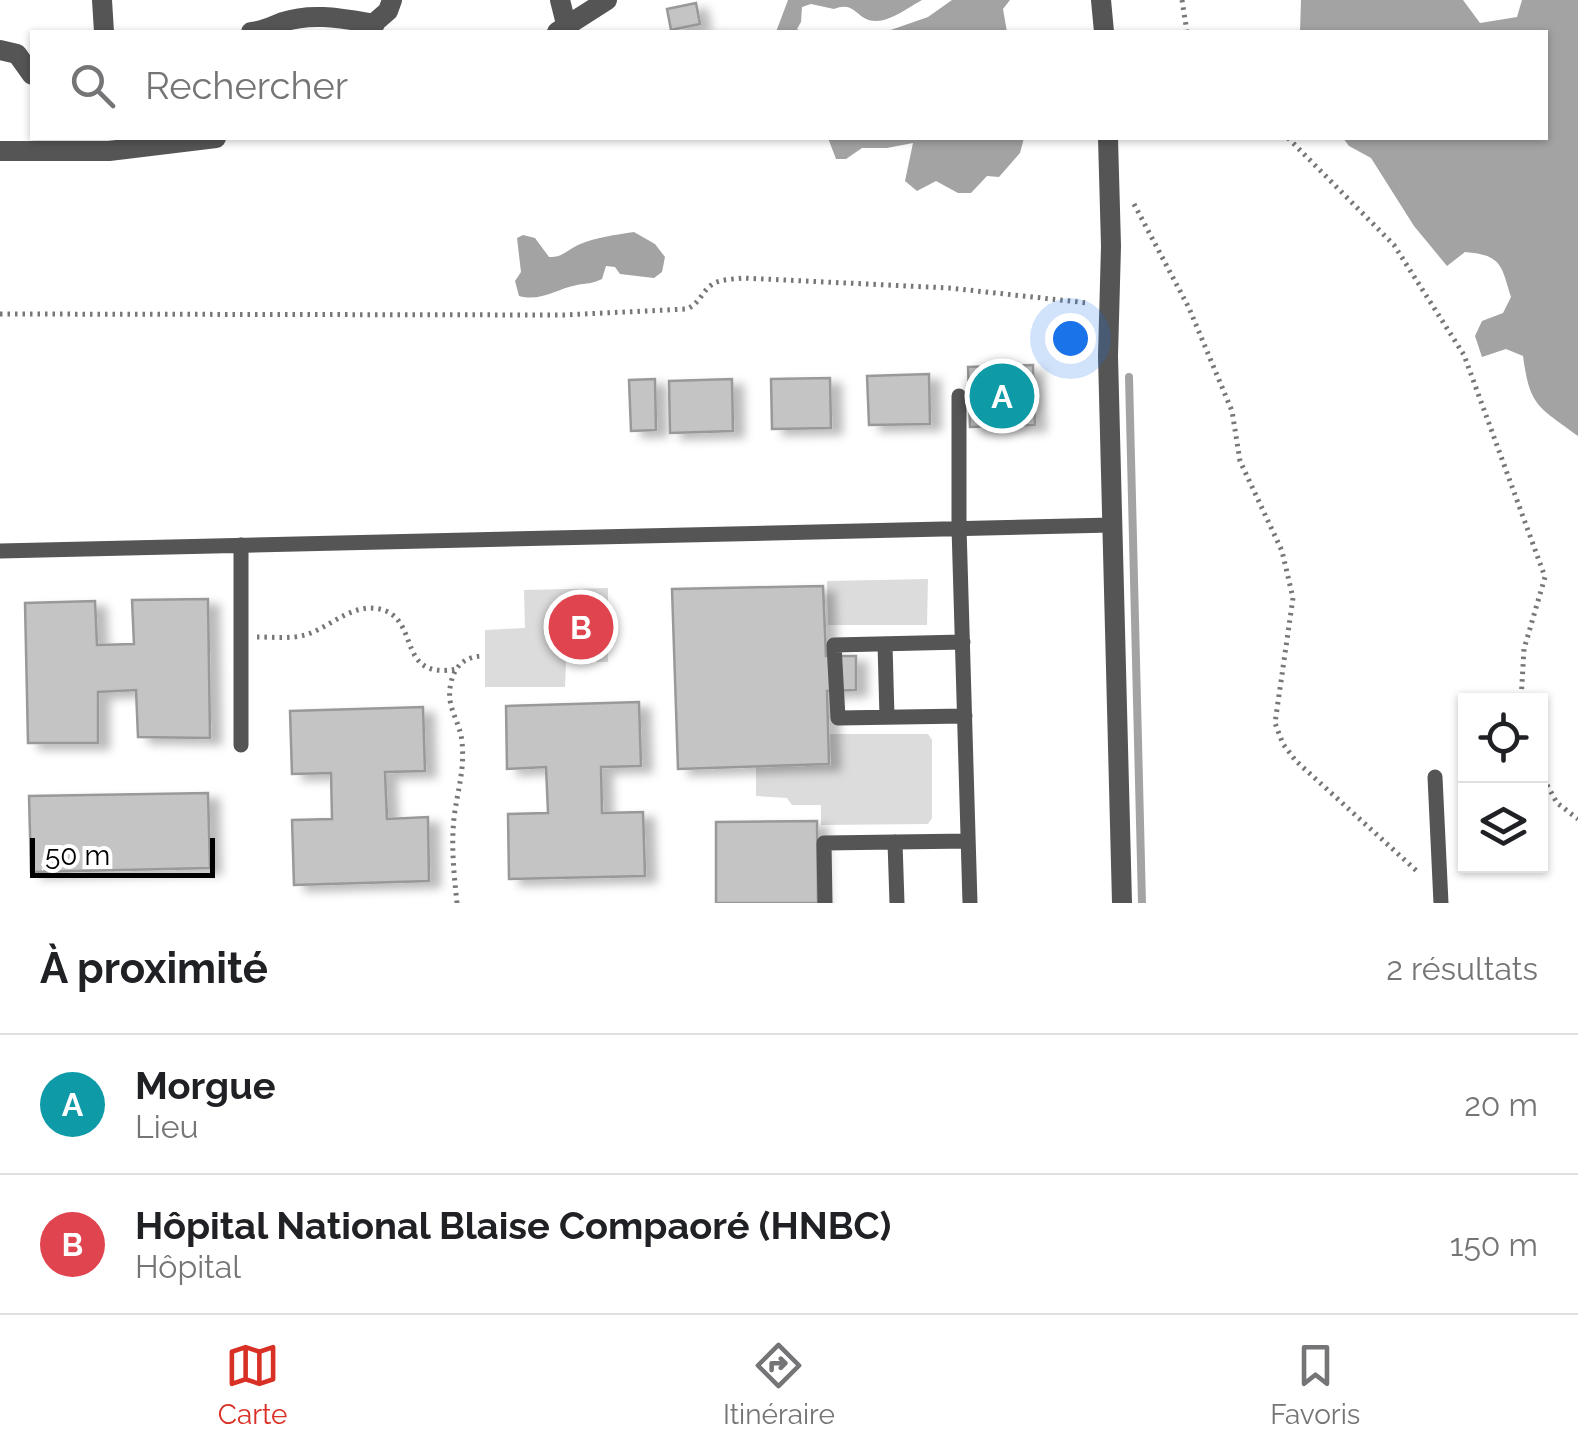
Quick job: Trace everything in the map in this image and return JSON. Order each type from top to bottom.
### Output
[{"type":"street","points":[[102,0],[104,30]]},
{"type":"street","points":[[266,30],[316,16],[369,28],[388,11],[392,0]]},
{"type":"street","points":[[560,0],[562,30],[607,0]]},
{"type":"street","points":[[1100,0],[1104,30]]},
{"type":"street","points":[[0,50],[17,54],[30,72]]},
{"type":"street","points":[[0,151],[79,144],[109,151],[144,142],[180,140]]},
{"type":"street","points":[[1108,140],[1108,356],[1122,903]]},
{"type":"lane","points":[[959,396],[970,903]]},
{"type":"lane","points":[[0,551],[1112,525]]},
{"type":"lane","points":[[241,545],[241,745]]},
{"type":"lane","points":[[963,642],[834,645],[838,718],[965,716]]},
{"type":"lane","points":[[885,644],[887,717]]},
{"type":"lane","points":[[1435,777],[1440,897]]},
{"type":"lane","points":[[824,903],[824,843],[968,841]]},
{"type":"lane","points":[[895,842],[897,903]]},
{"type":"path","points":[[1182,0],[1187,30]]},
{"type":"path","points":[[1290,140],[1394,245],[1464,355],[1545,577],[1524,649],[1521,693]]},
{"type":"path","points":[[1126,190],[1189,308],[1232,412],[1240,461],[1282,551],[1293,598],[1275,723],[1283,744],[1296,761],[1440,897]]},
{"type":"path","points":[[0,314],[564,314],[687,309],[698,304],[709,286],[719,280],[743,278],[950,288],[1110,305]]},
{"type":"path","points":[[239,638],[303,636],[358,608],[373,607],[400,620],[413,655],[421,662],[444,671],[457,669]]},
{"type":"path","points":[[457,903],[452,843],[463,773],[462,740],[451,711],[451,680],[466,659],[483,656]]},
{"type":"path","points":[[1546,783],[1557,802],[1578,820]]},
{"type":"shaded area","points":[[788,0],[922,0],[876,21],[847,7],[834,9],[811,4],[802,7],[799,30],[777,30]]},
{"type":"shaded area","points":[[952,0],[1010,0],[1003,9],[1007,30],[891,30],[928,17]]},
{"type":"shaded area","points":[[1301,0],[1463,0],[1480,23],[1517,17],[1522,0],[1578,0],[1578,436],[1538,404],[1529,386],[1523,356],[1506,349],[1482,357],[1475,336],[1482,321],[1503,313],[1511,297],[1498,264],[1486,256],[1465,252],[1447,266],[1414,226],[1371,158],[1344,140],[1548,140],[1548,30],[1300,30]]},
{"type":"shaded area","points":[[829,140],[1023,140],[1020,153],[999,177],[987,176],[971,193],[958,193],[936,181],[917,191],[905,181],[913,143],[862,148],[846,159],[836,159]]},
{"type":"shaded area","points":[[634,232],[655,244],[665,257],[662,272],[654,278],[620,274],[615,267],[606,266],[602,279],[595,282],[541,296],[519,296],[515,281],[521,272],[517,238],[535,238],[549,257],[554,257],[592,240]]},
{"type":"shaded area","points":[[928,579],[927,625],[828,625],[827,581]]},
{"type":"shaded area","points":[[608,588],[608,662],[566,662],[565,687],[485,687],[485,630],[525,628],[524,590]]},
{"type":"shaded area","points":[[830,734],[928,734],[932,740],[932,818],[928,824],[821,825],[821,805],[792,805],[787,798],[756,796],[756,767],[831,765]]},
{"type":"building","points":[[696,3],[700,24],[671,30],[667,9]]},
{"type":"building","points":[[1033,365],[1035,425],[970,427],[968,367]]},
{"type":"building","points":[[929,374],[930,424],[869,425],[867,376]]},
{"type":"building","points":[[830,378],[831,428],[772,429],[771,379]]},
{"type":"building","points":[[655,379],[656,430],[631,431],[629,380]]},
{"type":"building","points":[[732,379],[733,431],[670,433],[669,381]]},
{"type":"building","points":[[823,586],[826,656],[856,656],[856,690],[827,691],[829,764],[678,769],[672,589]]},
{"type":"building","points":[[208,599],[210,738],[138,737],[136,690],[98,692],[98,743],[28,743],[25,603],[95,601],[97,645],[134,644],[132,600]]},
{"type":"building","points":[[639,702],[641,766],[601,767],[602,813],[643,812],[645,876],[509,879],[508,814],[548,813],[546,767],[507,769],[506,706]]},
{"type":"building","points":[[423,707],[425,771],[385,772],[387,819],[428,817],[429,881],[294,885],[292,820],[332,819],[331,773],[292,774],[290,711]]},
{"type":"building","points":[[208,793],[210,868],[31,872],[29,796]]},
{"type":"building","points":[[817,821],[818,903],[716,903],[716,822]]},
{"type":"waterway","points":[[1129,377],[1142,903]]},
{"type":"place","name":"Morgue","points":[[1002,396]]},
{"type":"place","name":"Hôpital National Blaise Compaoré (HNBC)","points":[[581,627]]}]
